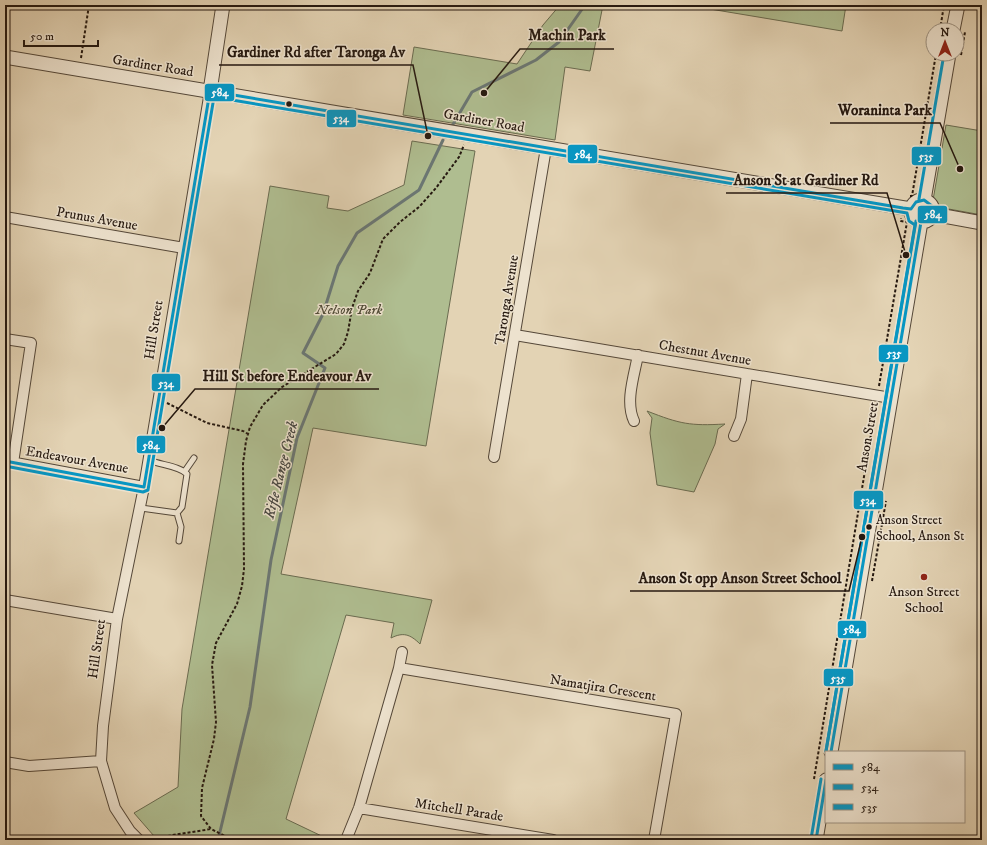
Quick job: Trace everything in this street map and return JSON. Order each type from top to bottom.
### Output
[{"type":"street","name":"Hill Street","points":[[140,840],[130,831],[115,808],[101,761],[103,726],[117,619],[141,508],[223,5]]},
{"type":"street","points":[[955,22],[958,5]]},
{"type":"street","name":"Gardiner Road","points":[[5,57],[907,209]]},
{"type":"street","points":[[924,200],[948,62]]},
{"type":"street","name":"Taronga Avenue","points":[[494,458],[546,148]]},
{"type":"street","points":[[924,200],[932,206],[933,214],[929,220],[921,222],[913,218],[907,209],[916,202],[924,200]]},
{"type":"street","points":[[933,214],[982,223]]},
{"type":"street","name":"Prunus Avenue","points":[[5,217],[184,248]]},
{"type":"street","name":"Anson Street","points":[[831,751],[921,222]]},
{"type":"street","name":"Chestnut Avenue","points":[[515,335],[891,398]]},
{"type":"street","points":[[5,339],[31,343],[9,462]]},
{"type":"street","points":[[634,421],[631,415],[631,399],[638,356]]},
{"type":"street","points":[[734,436],[741,419],[747,374]]},
{"type":"street","name":"Endeavour Avenue","points":[[9,462],[144,487]]},
{"type":"street","points":[[5,600],[117,619]]},
{"type":"street","points":[[346,840],[359,808],[399,668],[402,652]]},
{"type":"street","name":"Namatjira Crescent","points":[[399,668],[676,714],[654,840]]},
{"type":"street","points":[[5,762],[30,766],[101,761]]},
{"type":"street","points":[[816,840],[825,786]]},
{"type":"street","name":"Mitchell Parade","points":[[359,808],[553,840]]},
{"type":"lane","points":[[185,470],[194,458]]},
{"type":"lane","points":[[149,460],[185,470]]},
{"type":"lane","points":[[177,513],[182,507],[187,474],[185,470]]},
{"type":"lane","points":[[141,508],[177,513]]},
{"type":"lane","points":[[177,513],[181,527],[179,540]]},
{"type":"path","points":[[79,70],[89,5]]},
{"type":"path","points":[[941,22],[944,5]]},
{"type":"path","points":[[813,785],[907,222],[901,221],[907,209],[904,196],[912,196],[935,62]]},
{"type":"path","points":[[233,840],[211,829],[200,816],[202,788],[214,739],[216,722],[212,665],[216,643],[237,604],[242,586],[244,569],[243,464],[248,434],[263,405],[282,387],[328,360],[336,354],[344,344],[348,332],[352,308],[358,291],[370,273],[383,239],[400,222],[419,207],[436,188],[459,157],[468,134]]},
{"type":"path","points":[[159,398],[170,406],[186,412],[207,423],[243,431],[248,434]]},
{"type":"path","points":[[143,840],[158,839],[211,829]]},
{"type":"green space","points":[[560,5],[603,5],[590,71],[565,67],[555,140],[403,115],[414,47],[517,64],[543,25]]},
{"type":"green space","points":[[686,5],[846,5],[842,31]]},
{"type":"green space","points":[[946,125],[982,131],[982,215],[932,206]]},
{"type":"green space","name":"Nelson Park","points":[[412,141],[475,151],[426,446],[313,428],[281,574],[432,600],[420,644],[410,636],[406,635],[399,635],[391,638],[394,623],[346,615],[286,819],[330,840],[151,840],[154,836],[134,813],[178,787],[182,709],[270,186],[329,196],[327,208],[348,211],[404,185]]},
{"type":"green space","points":[[647,411],[668,419],[685,423],[703,425],[725,424],[718,429],[715,444],[694,492],[657,485],[650,433],[652,418]]},
{"type":"waterway","name":"Rifle Range Creek","points":[[452,126],[472,92],[536,60],[559,42],[585,5]]},
{"type":"waterway","name":"Rifle Range Creek","points":[[218,840],[250,707],[271,560],[297,438],[325,368],[303,353],[323,314],[338,266],[357,233],[419,190],[443,140]]},
{"type":"transit line","name":"535","points":[[919,199],[943,62]]},
{"type":"transit line","name":"584","points":[[5,461],[144,487],[210,91],[903,208],[911,209],[916,202],[924,200],[932,206],[933,214],[929,220],[921,222],[831,751]]},
{"type":"transit line","name":"534","points":[[5,466],[143,492],[148,490],[214,97],[907,213],[909,221],[915,225],[826,751]]},
{"type":"transit line","name":"535","points":[[826,751],[916,221]]},
{"type":"transit line","name":"535","points":[[811,839],[821,779]]},
{"type":"transit line","name":"584","points":[[816,840],[825,786]]},
{"type":"place","name":"Machin Park","points":[[484,93]]},
{"type":"place","name":"Gardiner Rd after Taronga Av","points":[[428,136]]},
{"type":"place","name":"Woraninta Park","points":[[960,169]]},
{"type":"place","name":"Anson St at Gardiner Rd","points":[[906,255]]},
{"type":"place","name":"Hill St before Endeavour Av","points":[[162,428]]},
{"type":"place","name":"Anson Street School, Anson St","points":[[869,527]]},
{"type":"place","name":"Anson St opp Anson Street School","points":[[862,537]]},
{"type":"place","name":"Anson Street School","points":[[924,577]]}]
